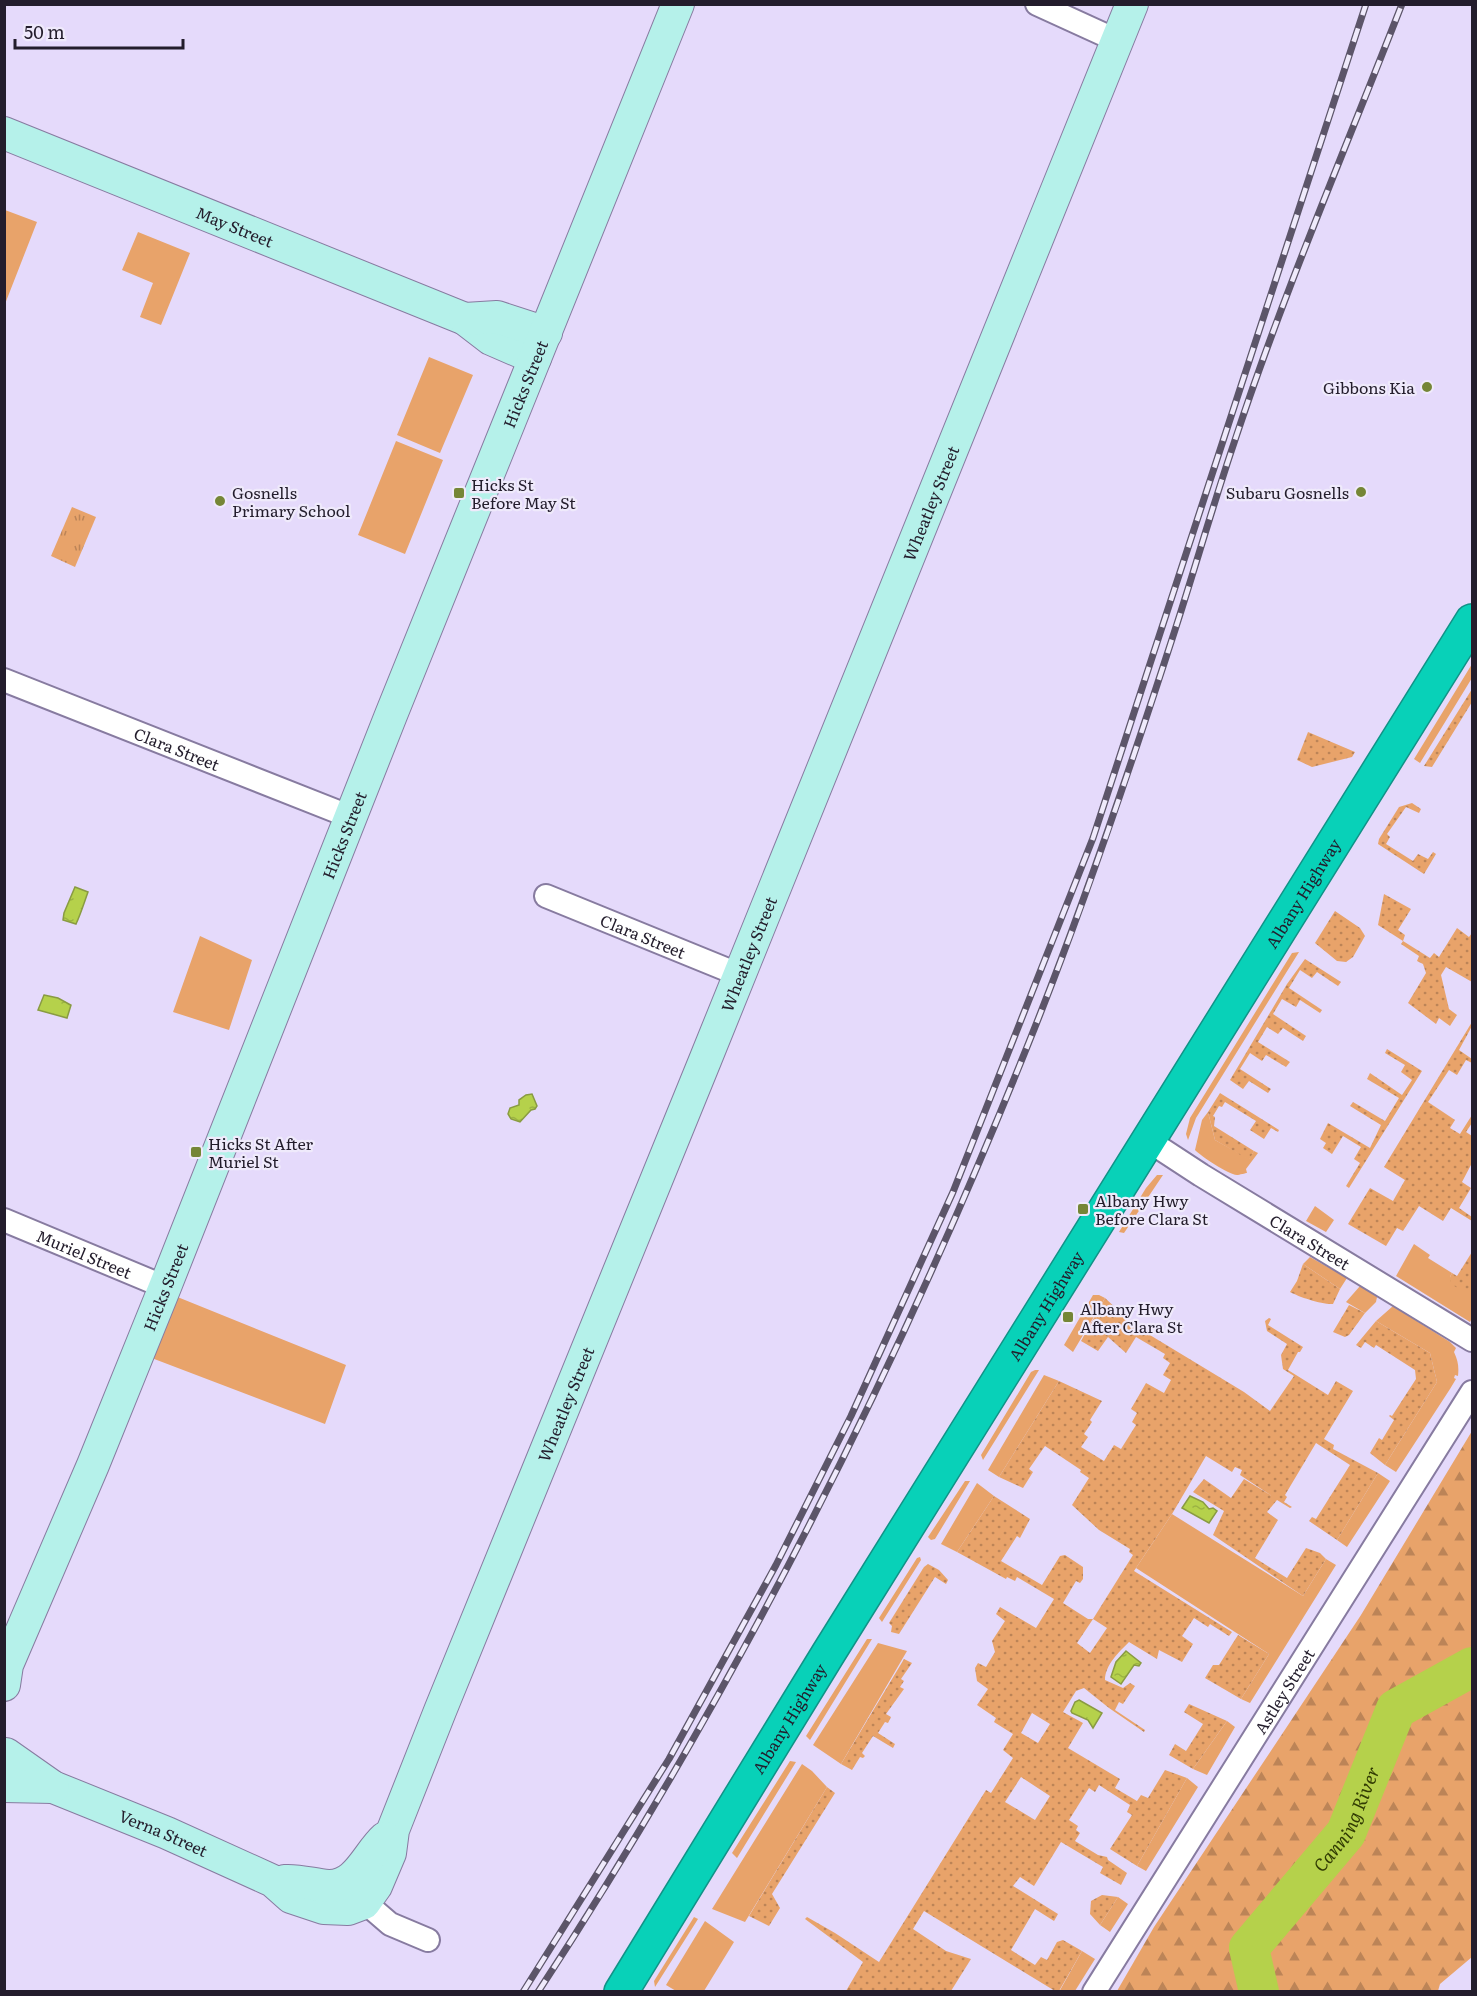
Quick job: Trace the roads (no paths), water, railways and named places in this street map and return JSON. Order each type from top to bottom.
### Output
[{"type":"highway","name":"Albany Highway","points":[[621,1992],[828,1654],[1473,621]]},
{"type":"street","name":"Hicks Street","points":[[5,1672],[93,1465],[165,1287],[678,4]]},
{"type":"street","points":[[1037,4],[1118,41]]},
{"type":"street","name":"Wheatley Street","points":[[353,1893],[376,1886],[390,1854],[393,1830],[1132,4]]},
{"type":"street","name":"May Street","points":[[4,133],[465,319],[491,339],[541,345]]},
{"type":"street","name":"Clara Street","points":[[4,680],[351,817]]},
{"type":"street","name":"Clara Street","points":[[546,896],[740,975]]},
{"type":"street","name":"Clara Street","points":[[1149,1141],[1473,1340]]},
{"type":"street","name":"Muriel Street","points":[[4,1220],[165,1287]]},
{"type":"street","name":"Astley Street","points":[[1094,1992],[1473,1392]]},
{"type":"street","name":"Verna Street","points":[[5,1754],[53,1787],[166,1833],[273,1881],[291,1897],[324,1908],[348,1909],[353,1893]]},
{"type":"street","name":"Verna Street","points":[[4,1786],[53,1787]]},
{"type":"street","points":[[353,1893],[390,1924],[428,1940]]},
{"type":"water","points":[[75,887],[88,892],[76,924],[63,920]]},
{"type":"water","points":[[44,995],[58,998],[71,1005],[67,1018],[38,1010]]},
{"type":"water","points":[[532,1094],[537,1106],[535,1109],[531,1110],[520,1122],[511,1119],[508,1114],[510,1108],[519,1105],[519,1100],[526,1095]]},
{"type":"water","points":[[1190,1496],[1203,1502],[1209,1509],[1213,1508],[1217,1511],[1209,1523],[1182,1508]]},
{"type":"water","points":[[1126,1651],[1141,1663],[1139,1666],[1134,1665],[1121,1684],[1111,1677],[1116,1662]]},
{"type":"water","points":[[1079,1700],[1102,1713],[1093,1728],[1088,1720],[1071,1711],[1075,1702]]},
{"type":"waterway","name":"Canning River","points":[[1259,1992],[1249,1948],[1346,1833],[1396,1709],[1472,1667]]},
{"type":"railway","points":[[523,1992],[669,1759],[776,1565],[851,1416],[953,1192],[1093,838],[1366,4]]},
{"type":"railway","points":[[538,1992],[610,1879],[679,1764],[807,1529],[867,1409],[978,1166],[1049,992],[1105,838],[1175,630],[1226,466],[1273,332],[1402,4]]},
{"type":"place","name":"Gibbons Kia","points":[[1427,387]]},
{"type":"place","name":"Subaru Gosnells","points":[[1361,492]]},
{"type":"place","name":"Hicks St Before May St","points":[[459,493]]},
{"type":"place","name":"Gosnells Primary School","points":[[220,501]]},
{"type":"place","name":"Hicks St After Muriel St","points":[[196,1152]]},
{"type":"place","name":"Albany Hwy Before Clara St","points":[[1083,1209]]},
{"type":"place","name":"Albany Hwy After Clara St","points":[[1068,1317]]}]
